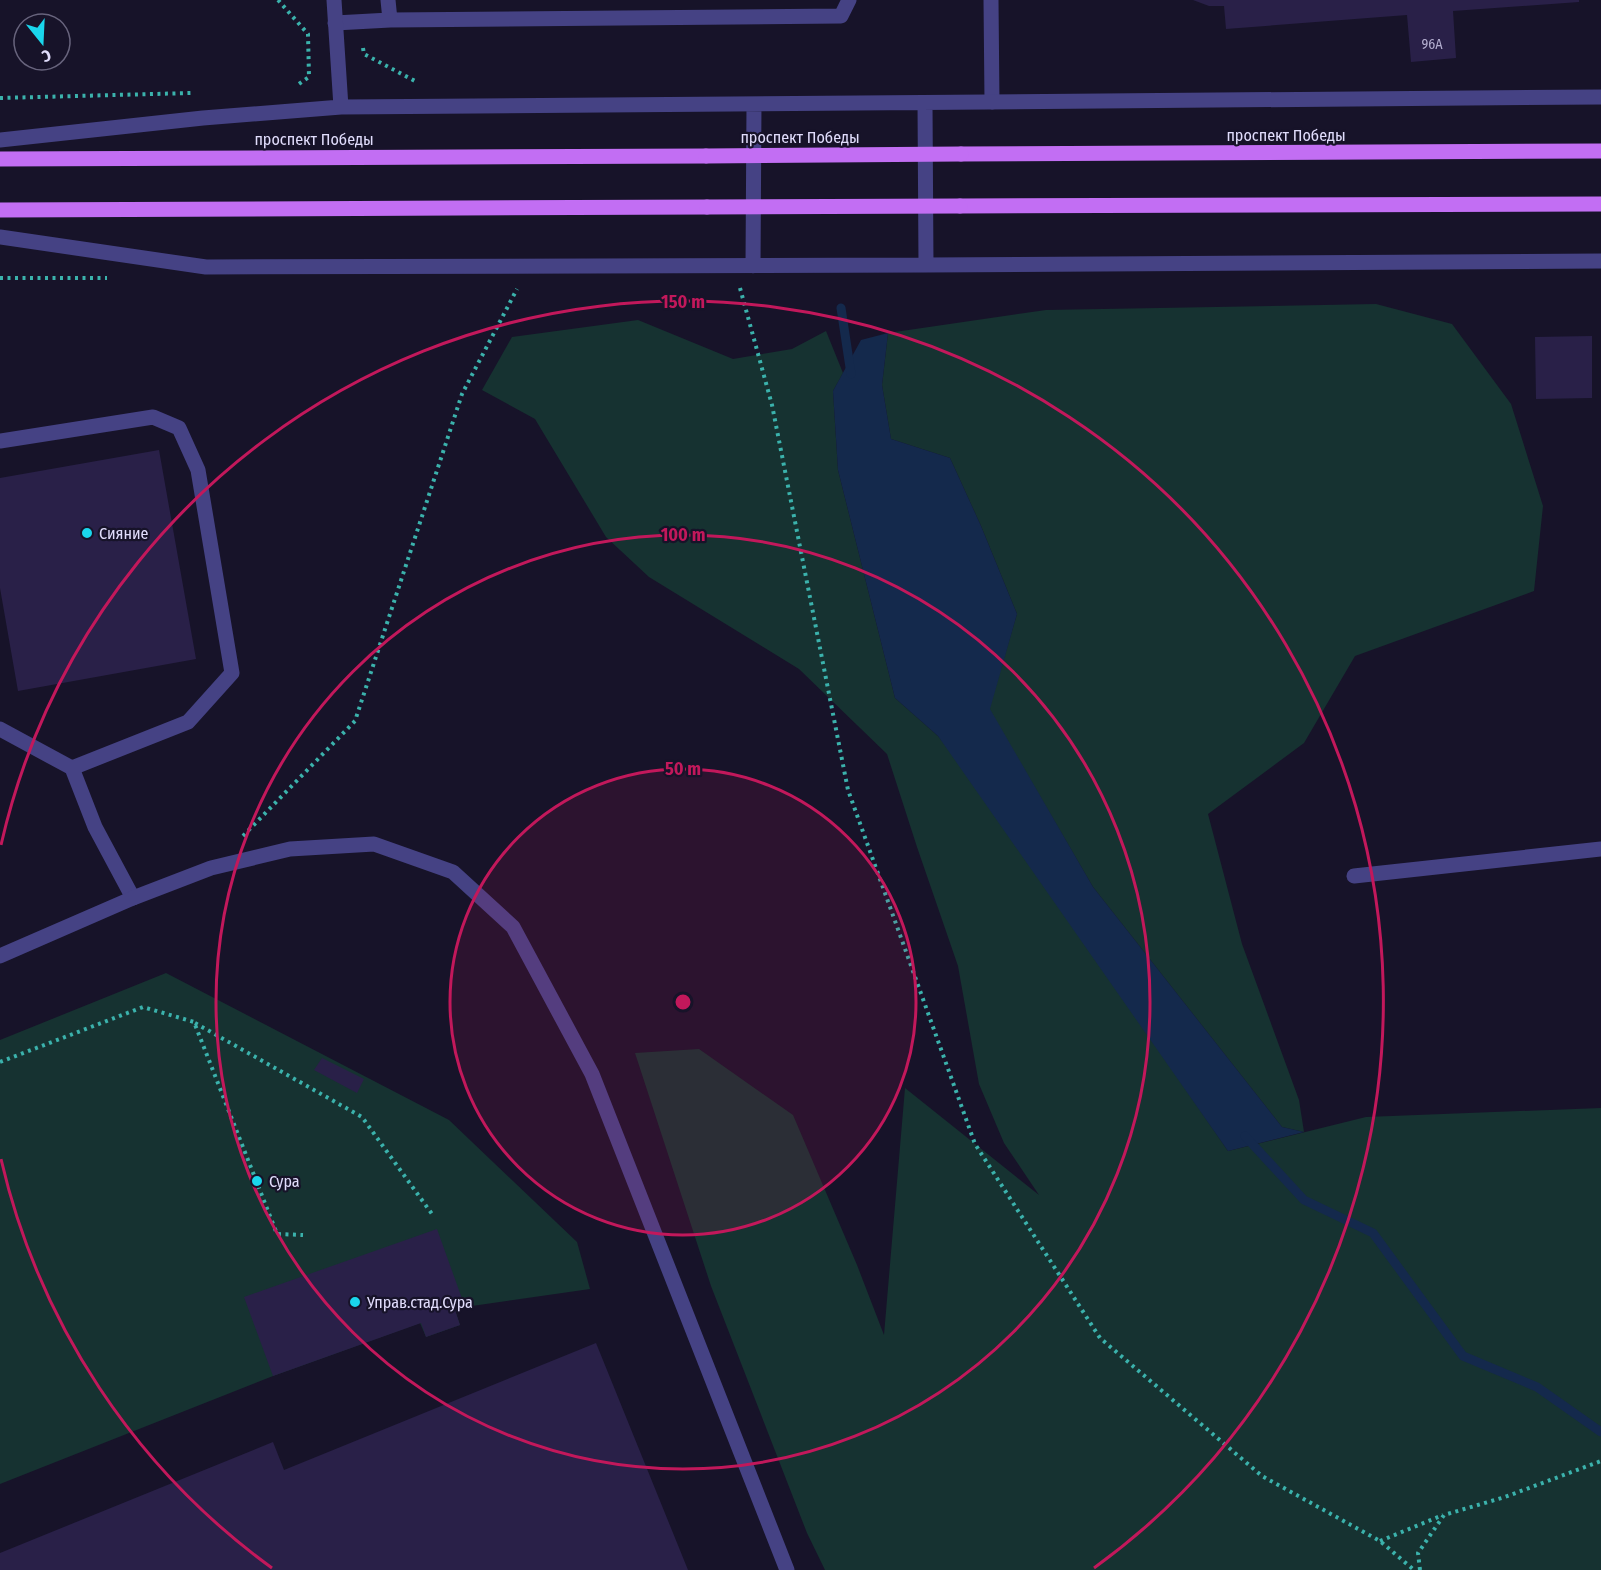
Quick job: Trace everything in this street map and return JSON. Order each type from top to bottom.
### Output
[{"type":"main road","name":"проспект Победы","points":[[0,159],[1601,151]]},
{"type":"main road","points":[[0,210],[1601,204]]},
{"type":"street","points":[[334,0],[341,107]]},
{"type":"street","points":[[388,0],[390,20]]},
{"type":"street","points":[[335,23],[390,20],[841,16],[849,0]]},
{"type":"street","points":[[991,0],[992,102]]},
{"type":"street","points":[[0,140],[202,118],[341,107],[1601,97]]},
{"type":"street","points":[[925,103],[926,265]]},
{"type":"street","points":[[753,266],[754,104]]},
{"type":"street","points":[[0,237],[206,267],[1601,261]]},
{"type":"street","points":[[0,441],[153,417],[179,428],[198,471],[232,673],[188,722],[72,768]]},
{"type":"street","points":[[0,729],[72,768],[95,827],[133,898]]},
{"type":"street","points":[[0,956],[133,898],[211,868],[290,849],[374,844],[453,872],[513,927],[592,1074],[787,1570]]},
{"type":"street","points":[[1354,876],[1601,849]]},
{"type":"path","points":[[278,0],[308,34],[309,77],[290,91]]},
{"type":"path","points":[[0,98],[200,93]]},
{"type":"path","points":[[211,868],[355,720],[462,394],[521,281]]},
{"type":"path","points":[[738,281],[772,405],[848,790],[975,1144],[1100,1338],[1262,1476],[1380,1541],[1414,1570]]},
{"type":"path","points":[[0,1062],[143,1007],[194,1022],[362,1117],[432,1214]]},
{"type":"path","points":[[194,1022],[277,1234],[303,1235]]},
{"type":"path","points":[[1380,1541],[1444,1515],[1505,1497],[1601,1461]]},
{"type":"path","points":[[1420,1570],[1418,1553],[1444,1515]]},
{"type":"green space","points":[[1376,304],[1452,324],[1511,404],[1543,506],[1534,591],[1355,656],[1304,743],[1208,814],[1242,944],[1299,1100],[1304,1132],[1282,1127],[1093,887],[989,709],[1017,614],[950,458],[891,439],[882,385],[888,333],[1046,310]]},
{"type":"green space","points":[[638,320],[733,359],[792,349],[826,331],[843,373],[833,391],[838,470],[895,698],[938,736],[972,779],[1228,1151],[1366,1117],[1601,1108],[1601,1570],[825,1570],[807,1533],[711,1286],[635,1053],[699,1049],[793,1115],[857,1265],[884,1335],[905,1088],[1039,1195],[1004,1143],[979,1084],[958,966],[887,754],[799,669],[649,577],[606,537],[535,419],[482,390],[512,337]]},
{"type":"green space","name":"Сура","points":[[166,973],[449,1120],[577,1242],[590,1289],[455,1310],[460,1325],[426,1337],[420,1323],[273,1376],[0,1484],[0,1040]]},
{"type":"water","points":[[888,333],[882,385],[891,439],[950,458],[1017,614],[990,709],[1093,887],[1282,1127],[1304,1132],[1228,1151],[938,736],[895,698],[838,470],[833,391],[861,340]]},
{"type":"building","points":[[1193,0],[1579,0],[1579,2],[1453,11],[1456,58],[1411,62],[1407,15],[1226,29],[1224,6],[1209,6]]},
{"type":"building","points":[[1592,336],[1592,398],[1536,399],[1535,337]]},
{"type":"building","name":"Сияние","points":[[159,450],[196,659],[18,691],[0,588],[0,478]]},
{"type":"building","points":[[322,1058],[364,1079],[357,1093],[314,1070]]},
{"type":"building","name":"Управ.стад.Сура","points":[[437,1229],[465,1307],[455,1310],[460,1325],[426,1337],[421,1323],[273,1376],[244,1297]]},
{"type":"building","points":[[596,1343],[688,1570],[0,1570],[0,1553],[273,1442],[284,1470]]},
{"type":"waterway","points":[[841,308],[851,374]]},
{"type":"waterway","points":[[1245,1136],[1304,1200],[1373,1233],[1463,1356],[1537,1387],[1601,1432]]},
{"type":"place","name":"Сияние","points":[[87,533]]},
{"type":"place","name":"Сура","points":[[257,1181]]},
{"type":"place","name":"Управ.стад.Сура","points":[[355,1302]]}]
